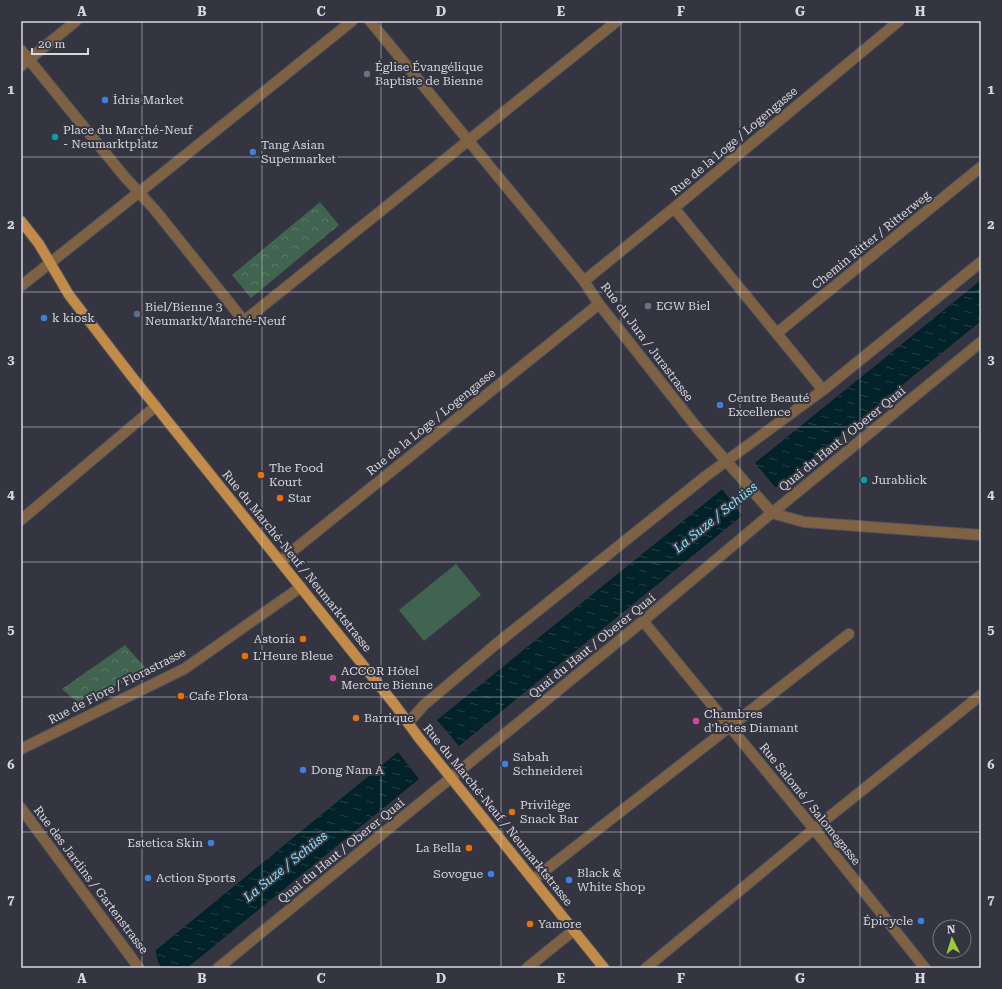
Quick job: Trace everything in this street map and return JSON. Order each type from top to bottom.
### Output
[{"type":"main road","name":"Rue du Marché-Neuf / Neumarktstrasse","points":[[21,221],[39,244],[69,295],[448,774],[534,879],[604,968]]},
{"type":"street","points":[[25,63],[76,21]]},
{"type":"street","points":[[21,286],[352,21]]},
{"type":"street","name":"Rue du Jura / Jurastrasse","points":[[370,21],[584,281],[599,304],[698,429],[725,462],[762,504],[772,513],[804,522],[981,535]]},
{"type":"street","points":[[21,50],[25,63],[139,192],[244,321],[618,21]]},
{"type":"street","name":"Rue de la Loge / Logengasse","points":[[584,281],[899,21]]},
{"type":"street","name":"Chemin Ritter / Ritterweg","points":[[777,333],[981,167]]},
{"type":"street","points":[[674,208],[824,390]]},
{"type":"street","points":[[410,726],[424,705],[495,645],[706,476],[824,390],[981,262]]},
{"type":"street","name":"Rue de la Loge / Logengasse","points":[[280,561],[599,304]]},
{"type":"street","name":"Quai du Haut / Oberer Quai","points":[[218,968],[448,774],[643,621],[981,342]]},
{"type":"street","points":[[21,520],[156,406]]},
{"type":"street","name":"Rue de Flore / Florastrasse","points":[[21,749],[184,669],[301,587]]},
{"type":"street","name":"Rue Salomé / Salomegasse","points":[[643,621],[814,829],[925,968]]},
{"type":"street","points":[[534,879],[848,634]]},
{"type":"street","points":[[646,968],[814,829],[981,695]]},
{"type":"street","name":"Rue des Jardins / Gartenstrasse","points":[[21,808],[137,965]]},
{"type":"street","points":[[527,968],[574,930]]},
{"type":"green space","points":[[320,202],[339,225],[251,298],[232,275]]},
{"type":"green space","points":[[456,564],[481,595],[424,641],[399,610]]},
{"type":"green space","points":[[125,645],[149,672],[77,702],[62,689]]},
{"type":"water","name":"La Suze / Schüss","points":[[981,280],[981,321],[459,746],[437,720]]},
{"type":"water","name":"La Suze / Schüss","points":[[398,752],[419,779],[187,968],[134,968]]},
{"type":"pier","points":[[755,460],[757,460],[755,463],[776,488],[779,486],[779,488],[743,517],[722,489],[719,490]]},
{"type":"pier","points":[[155,948],[158,962],[162,968],[132,968]]},
{"type":"place","name":"Église Évangélique Baptiste de Bienne","points":[[367,74]]},
{"type":"place","name":"İdris Market","points":[[105,100]]},
{"type":"place","name":"Place du Marché-Neuf - Neumarktplatz","points":[[55,137]]},
{"type":"place","name":"Tang Asian Supermarket","points":[[253,152]]},
{"type":"place","name":"EGW Biel","points":[[648,306]]},
{"type":"place","name":"Biel/Bienne 3 Neumarkt/Marché-Neuf","points":[[137,314]]},
{"type":"place","name":"k kiosk","points":[[44,318]]},
{"type":"place","name":"Centre Beauté Excellence","points":[[720,405]]},
{"type":"place","name":"The Food Kourt","points":[[261,475]]},
{"type":"place","name":"Jurablick","points":[[864,480]]},
{"type":"place","name":"Star","points":[[280,498]]},
{"type":"place","name":"Astoria","points":[[303,639]]},
{"type":"place","name":"L'Heure Bleue","points":[[245,656]]},
{"type":"place","name":"ACCOR Hôtel Mercure Bienne","points":[[333,678]]},
{"type":"place","name":"Cafe Flora","points":[[181,696]]},
{"type":"place","name":"Barrique","points":[[356,718]]},
{"type":"place","name":"Chambres d'hôtes Diamant","points":[[696,721]]},
{"type":"place","name":"Sabah Schneiderei","points":[[505,764]]},
{"type":"place","name":"Dong Nam A","points":[[303,770]]},
{"type":"place","name":"Privilège Snack Bar","points":[[512,812]]},
{"type":"place","name":"Estetica Skin","points":[[211,843]]},
{"type":"place","name":"La Bella","points":[[469,848]]},
{"type":"place","name":"Sovogue","points":[[491,874]]},
{"type":"place","name":"Action Sports","points":[[148,878]]},
{"type":"place","name":"Black & White Shop","points":[[569,880]]},
{"type":"place","name":"Épicycle","points":[[921,921]]},
{"type":"place","name":"Yamore","points":[[530,924]]}]
